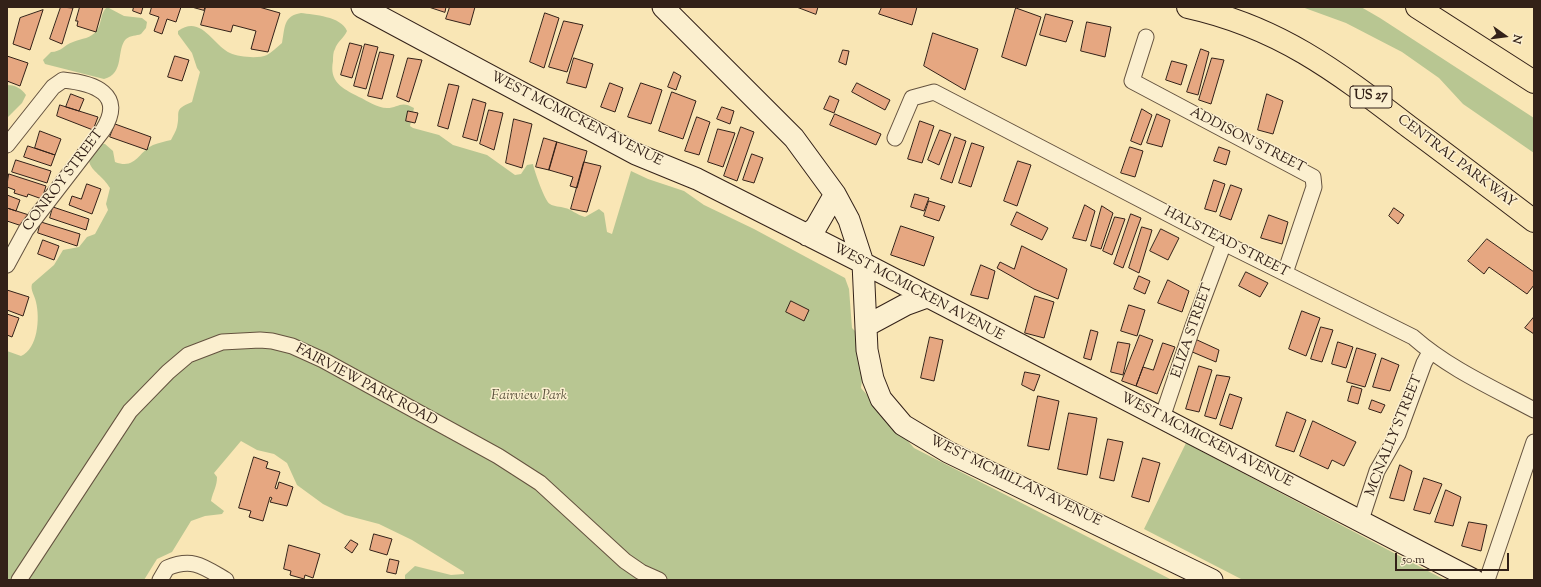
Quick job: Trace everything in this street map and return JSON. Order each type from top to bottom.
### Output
[{"type":"main road","name":"CENTRAL PARKWAY","points":[[1188,7],[1252,25],[1290,44],[1333,69],[1534,221]]},
{"type":"main road","points":[[1417,7],[1534,82]]},
{"type":"street","name":"WEST MCMICKEN AVENUE","points":[[362,7],[636,154],[697,179],[863,263],[1361,520],[1474,580]]},
{"type":"street","name":"WEST MCMILLAN AVENUE","points":[[663,7],[794,138],[836,194],[849,220],[863,263],[867,350],[873,379],[881,399],[903,425],[948,452],[1212,580]]},
{"type":"street","name":"ADDISON STREET","points":[[1146,36],[1132,81],[1313,177],[1314,187],[1285,273]]},
{"type":"street","name":"CONROY STREET","points":[[7,145],[54,88],[63,80],[74,81],[100,90],[108,96],[112,105],[109,121],[26,230],[7,265]]},
{"type":"street","name":"HALSTEAD STREET","points":[[895,138],[912,98],[934,92],[1224,243],[1413,337],[1430,352],[1477,380],[1534,410]]},
{"type":"street","points":[[807,235],[816,227],[836,194]]},
{"type":"street","name":"ELIZA STREET","points":[[1162,418],[1193,326],[1224,243]]},
{"type":"street","points":[[866,326],[905,305],[927,297]]},
{"type":"street","name":"FAIRVIEW PARK ROAD","points":[[19,580],[130,411],[168,372],[188,355],[222,342],[260,340],[272,341],[292,346],[323,360],[498,456],[540,483],[625,561],[641,572],[659,580]]},
{"type":"street","name":"MCNALLY STREET","points":[[1361,520],[1377,472],[1398,434],[1424,363],[1430,352]]},
{"type":"street","points":[[1487,580],[1534,442]]},
{"type":"street","points":[[160,580],[167,568],[192,562],[226,580]]},
{"type":"green space","points":[[107,7],[124,16],[142,18],[147,22],[146,28],[141,34],[126,39],[123,43],[118,67],[111,76],[104,79],[45,64],[43,60],[51,52],[57,51],[70,43],[89,37],[95,33],[99,27],[103,12]]},
{"type":"green space","points":[[1302,7],[1361,7],[1380,18],[1534,118],[1534,153],[1463,104],[1439,78],[1402,52],[1346,23]]},
{"type":"green space","name":"Fairview Park","points":[[301,13],[333,19],[344,26],[347,31],[336,47],[333,56],[332,68],[338,84],[347,91],[380,107],[391,108],[403,104],[414,108],[410,126],[413,128],[439,135],[453,145],[487,155],[515,175],[521,174],[527,165],[533,164],[543,192],[548,202],[553,206],[567,209],[585,217],[599,209],[604,213],[607,232],[612,234],[631,171],[648,179],[684,191],[704,205],[754,229],[845,278],[849,289],[852,328],[857,333],[863,371],[861,388],[914,448],[1172,580],[405,580],[405,575],[415,566],[451,575],[464,574],[464,572],[412,540],[379,524],[345,515],[323,504],[297,485],[287,463],[274,454],[257,450],[241,441],[214,473],[217,480],[211,501],[224,511],[222,514],[205,516],[191,521],[172,552],[157,559],[144,580],[7,580],[7,351],[21,356],[27,352],[34,340],[38,316],[32,284],[54,265],[63,250],[79,247],[87,237],[95,234],[108,210],[106,204],[110,188],[92,168],[89,157],[92,151],[99,143],[105,144],[113,151],[115,162],[128,164],[153,145],[171,140],[177,127],[178,112],[182,107],[192,102],[200,72],[197,68],[192,53],[178,34],[178,31],[186,27],[193,26],[200,28],[230,53],[259,57],[267,55],[282,43],[288,20],[291,17]]},
{"type":"green space","points":[[7,85],[18,87],[26,95],[22,103],[7,118]]},
{"type":"green space","points":[[1186,443],[1445,580],[1243,580],[1144,529]]},
{"type":"building","points":[[61,7],[73,8],[62,44],[50,39]]},
{"type":"building","points":[[80,7],[103,7],[96,32],[77,26],[78,21],[76,21]]},
{"type":"building","points":[[134,7],[143,7],[141,14],[133,11]]},
{"type":"building","points":[[152,7],[181,7],[176,22],[167,19],[162,34],[154,31],[159,17],[150,14]]},
{"type":"building","points":[[192,7],[205,7],[204,10]]},
{"type":"building","points":[[206,7],[259,7],[280,13],[268,52],[251,49],[256,31],[233,25],[231,32],[201,25]]},
{"type":"building","points":[[429,7],[446,7],[445,12]]},
{"type":"building","points":[[450,7],[475,7],[470,25],[446,19]]},
{"type":"building","points":[[797,7],[818,7],[816,14]]},
{"type":"building","points":[[882,7],[917,7],[912,25],[879,14]]},
{"type":"building","points":[[1016,8],[1041,17],[1026,66],[1002,57]]},
{"type":"building","points":[[43,10],[30,50],[13,44],[20,18]]},
{"type":"building","points":[[545,13],[559,18],[544,68],[530,62]]},
{"type":"building","points":[[1046,14],[1073,21],[1066,42],[1040,35]]},
{"type":"building","points":[[564,21],[583,25],[567,72],[549,67]]},
{"type":"building","points":[[1087,22],[1111,27],[1105,57],[1081,51]]},
{"type":"building","points":[[933,33],[978,49],[965,90],[924,66]]},
{"type":"building","points":[[350,43],[362,46],[352,78],[341,75]]},
{"type":"building","points":[[365,44],[378,47],[366,89],[354,86]]},
{"type":"building","points":[[1201,49],[1209,52],[1198,95],[1187,92]]},
{"type":"building","points":[[843,50],[849,51],[846,65],[839,62]]},
{"type":"building","points":[[380,52],[394,55],[382,99],[368,96]]},
{"type":"building","points":[[7,56],[28,63],[20,86],[7,81]]},
{"type":"building","points":[[175,56],[189,60],[182,81],[168,77]]},
{"type":"building","points":[[408,58],[422,60],[409,102],[397,97]]},
{"type":"building","points":[[574,58],[593,64],[586,88],[567,83]]},
{"type":"building","points":[[1212,58],[1224,60],[1211,104],[1199,100]]},
{"type":"building","points":[[1172,61],[1187,65],[1181,85],[1166,80]]},
{"type":"building","points":[[674,72],[681,76],[676,90],[668,87]]},
{"type":"building","points":[[610,83],[623,88],[615,112],[601,107]]},
{"type":"building","points":[[641,83],[662,90],[651,124],[628,117]]},
{"type":"building","points":[[857,83],[890,100],[885,110],[852,92]]},
{"type":"building","points":[[449,84],[459,86],[448,129],[438,126]]},
{"type":"building","points":[[672,92],[696,101],[683,139],[659,131]]},
{"type":"building","points":[[71,94],[84,99],[79,111],[66,107]]},
{"type":"building","points":[[1267,94],[1283,101],[1273,134],[1258,130]]},
{"type":"building","points":[[830,96],[839,100],[834,113],[824,109]]},
{"type":"building","points":[[473,99],[486,103],[477,141],[463,137]]},
{"type":"building","points":[[60,105],[98,117],[93,130],[57,116]]},
{"type":"building","points":[[722,107],[734,111],[730,124],[717,119]]},
{"type":"building","points":[[1142,109],[1152,115],[1141,145],[1131,141]]},
{"type":"building","points":[[489,110],[503,113],[494,150],[480,144]]},
{"type":"building","points":[[408,111],[418,113],[415,123],[406,121]]},
{"type":"building","points":[[835,114],[881,134],[876,145],[830,125]]},
{"type":"building","points":[[1157,114],[1170,120],[1162,147],[1147,143]]},
{"type":"building","points":[[697,117],[710,122],[699,155],[685,151]]},
{"type":"building","points":[[514,119],[532,124],[522,168],[506,163]]},
{"type":"building","points":[[920,121],[934,126],[922,163],[908,159]]},
{"type":"building","points":[[115,124],[151,137],[147,150],[110,137]]},
{"type":"building","points":[[741,127],[754,132],[737,181],[724,176]]},
{"type":"building","points":[[718,129],[735,133],[723,167],[708,162]]},
{"type":"building","points":[[940,130],[951,134],[939,165],[928,160]]},
{"type":"building","points":[[40,131],[61,139],[55,155],[35,148]]},
{"type":"building","points":[[955,137],[966,141],[952,183],[941,179]]},
{"type":"building","points":[[544,138],[557,142],[549,170],[536,167]]},
{"type":"building","points":[[557,142],[587,151],[577,188],[570,186],[573,177],[549,170]]},
{"type":"building","points":[[972,143],[984,147],[971,187],[959,183]]},
{"type":"building","points":[[28,146],[55,155],[51,166],[24,157]]},
{"type":"building","points":[[1130,147],[1143,151],[1135,177],[1121,173]]},
{"type":"building","points":[[1219,147],[1230,151],[1226,165],[1214,161]]},
{"type":"building","points":[[752,154],[763,158],[754,183],[743,180]]},
{"type":"building","points":[[16,160],[51,171],[47,183],[12,172]]},
{"type":"building","points":[[1018,161],[1031,165],[1017,206],[1004,201]]},
{"type":"building","points":[[584,162],[601,166],[587,212],[571,209]]},
{"type":"building","points":[[9,174],[46,186],[42,199],[28,194],[27,197],[14,193],[15,190],[7,187]]},
{"type":"building","points":[[1214,180],[1225,184],[1216,212],[1205,209]]},
{"type":"building","points":[[87,184],[101,189],[92,214],[69,205],[72,196],[81,199]]},
{"type":"building","points":[[1231,185],[1242,189],[1231,220],[1220,216]]},
{"type":"building","points":[[915,194],[929,198],[924,211],[911,207]]},
{"type":"building","points":[[7,195],[20,200],[16,211],[7,208]]},
{"type":"building","points":[[929,201],[945,206],[939,221],[924,216]]},
{"type":"building","points":[[1085,205],[1095,211],[1086,241],[1073,238]]},
{"type":"building","points":[[1102,206],[1113,213],[1101,249],[1091,246]]},
{"type":"building","points":[[53,207],[89,219],[86,230],[50,218]]},
{"type":"building","points":[[7,208],[29,215],[22,226],[7,221]]},
{"type":"building","points":[[1394,208],[1404,215],[1398,224],[1389,216]]},
{"type":"building","points":[[1017,212],[1048,228],[1042,240],[1011,225]]},
{"type":"building","points":[[1131,214],[1141,218],[1123,268],[1114,264]]},
{"type":"building","points":[[1269,215],[1288,222],[1282,244],[1261,238]]},
{"type":"building","points":[[1115,217],[1125,219],[1112,255],[1103,251]]},
{"type":"building","points":[[41,222],[80,234],[77,246],[38,233]]},
{"type":"building","points":[[901,226],[934,237],[924,266],[891,255]]},
{"type":"building","points":[[1142,227],[1152,230],[1139,273],[1129,268]]},
{"type":"building","points":[[1161,229],[1179,238],[1168,260],[1150,251]]},
{"type":"building","points":[[1487,239],[1534,272],[1534,285],[1527,294],[1489,267],[1484,274],[1468,261]]},
{"type":"building","points":[[43,240],[59,246],[54,260],[38,254]]},
{"type":"building","points":[[1022,246],[1067,269],[1058,299],[1034,289],[997,268],[1000,262],[1014,269]]},
{"type":"building","points":[[981,265],[995,271],[988,299],[971,295]]},
{"type":"building","points":[[1246,272],[1268,283],[1260,297],[1239,286]]},
{"type":"building","points":[[1139,276],[1150,281],[1145,294],[1134,289]]},
{"type":"building","points":[[1168,280],[1189,291],[1182,312],[1158,303]]},
{"type":"building","points":[[7,290],[29,297],[23,316],[7,310]]},
{"type":"building","points":[[1035,296],[1054,302],[1044,338],[1025,333]]},
{"type":"building","points":[[791,301],[809,310],[804,321],[786,312]]},
{"type":"building","points":[[1129,305],[1145,310],[1137,336],[1121,331]]},
{"type":"building","points":[[1302,311],[1320,318],[1306,356],[1289,349]]},
{"type":"building","points":[[7,314],[19,318],[12,337],[7,335]]},
{"type":"building","points":[[1534,317],[1534,334],[1525,328]]},
{"type":"building","points":[[1321,327],[1333,330],[1322,362],[1311,359]]},
{"type":"building","points":[[1091,330],[1098,332],[1091,360],[1084,358]]},
{"type":"building","points":[[1140,335],[1153,340],[1136,386],[1122,381]]},
{"type":"building","points":[[930,337],[943,340],[934,381],[921,378]]},
{"type":"building","points":[[1195,339],[1219,350],[1216,362],[1190,351]]},
{"type":"building","points":[[1118,342],[1130,344],[1123,375],[1111,372]]},
{"type":"building","points":[[1338,342],[1353,347],[1346,368],[1332,364]]},
{"type":"building","points":[[1163,343],[1175,347],[1157,394],[1136,386],[1143,367],[1153,370]]},
{"type":"building","points":[[1357,348],[1376,354],[1365,387],[1347,382]]},
{"type":"building","points":[[1382,358],[1399,365],[1390,391],[1373,387]]},
{"type":"building","points":[[1199,366],[1212,370],[1199,412],[1186,409]]},
{"type":"building","points":[[1025,372],[1040,375],[1034,391],[1022,385]]},
{"type":"building","points":[[1217,375],[1230,377],[1216,419],[1205,416]]},
{"type":"building","points":[[1352,386],[1362,389],[1358,404],[1348,401]]},
{"type":"building","points":[[1230,394],[1242,398],[1232,429],[1220,425]]},
{"type":"building","points":[[1038,396],[1059,401],[1049,450],[1028,446]]},
{"type":"building","points":[[1372,400],[1385,405],[1381,413],[1369,409]]},
{"type":"building","points":[[1287,412],[1306,420],[1294,452],[1276,446]]},
{"type":"building","points":[[1069,413],[1097,418],[1087,475],[1058,469]]},
{"type":"building","points":[[1313,421],[1356,442],[1344,466],[1332,460],[1328,469],[1300,456]]},
{"type":"building","points":[[1108,439],[1123,442],[1114,481],[1100,478]]},
{"type":"building","points":[[254,457],[268,462],[266,468],[280,472],[275,488],[277,489],[279,482],[293,487],[287,506],[270,502],[272,498],[270,497],[263,521],[249,517],[251,511],[239,508]]},
{"type":"building","points":[[1143,458],[1160,463],[1149,502],[1132,497]]},
{"type":"building","points":[[1400,465],[1412,471],[1404,501],[1390,498]]},
{"type":"building","points":[[1424,478],[1442,484],[1430,514],[1414,510]]},
{"type":"building","points":[[1446,490],[1461,497],[1453,526],[1435,522]]},
{"type":"building","points":[[1469,522],[1487,525],[1481,551],[1462,546]]},
{"type":"building","points":[[374,534],[392,539],[387,555],[370,550]]},
{"type":"building","points":[[351,540],[358,544],[352,553],[345,548]]},
{"type":"building","points":[[289,545],[320,554],[313,578],[305,575],[304,579],[290,575],[291,571],[284,569]]},
{"type":"building","points":[[390,559],[399,561],[396,574],[387,572]]}]
